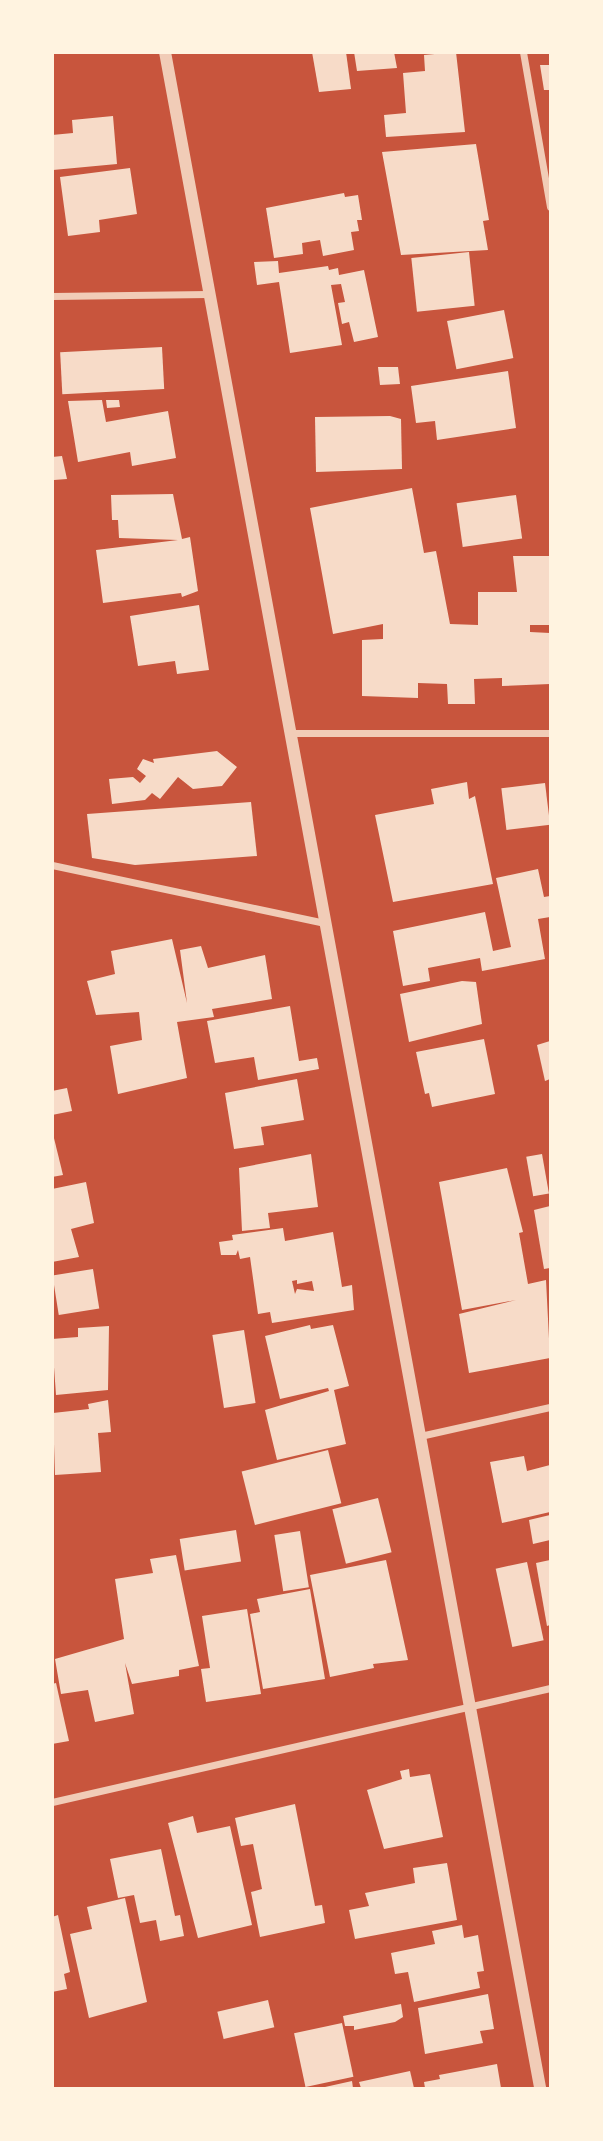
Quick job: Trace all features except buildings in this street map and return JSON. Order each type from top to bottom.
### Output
[{"type":"street","points":[[164,52],[540,2088],[551,2086]]},
{"type":"street","points":[[523,52],[551,207]]},
{"type":"street","points":[[52,296],[208,294]]},
{"type":"street","points":[[290,733],[551,733]]},
{"type":"street","points":[[52,865],[325,923]]},
{"type":"street","points":[[420,1436],[551,1406]]},
{"type":"street","points":[[52,1802],[551,1688]]}]
